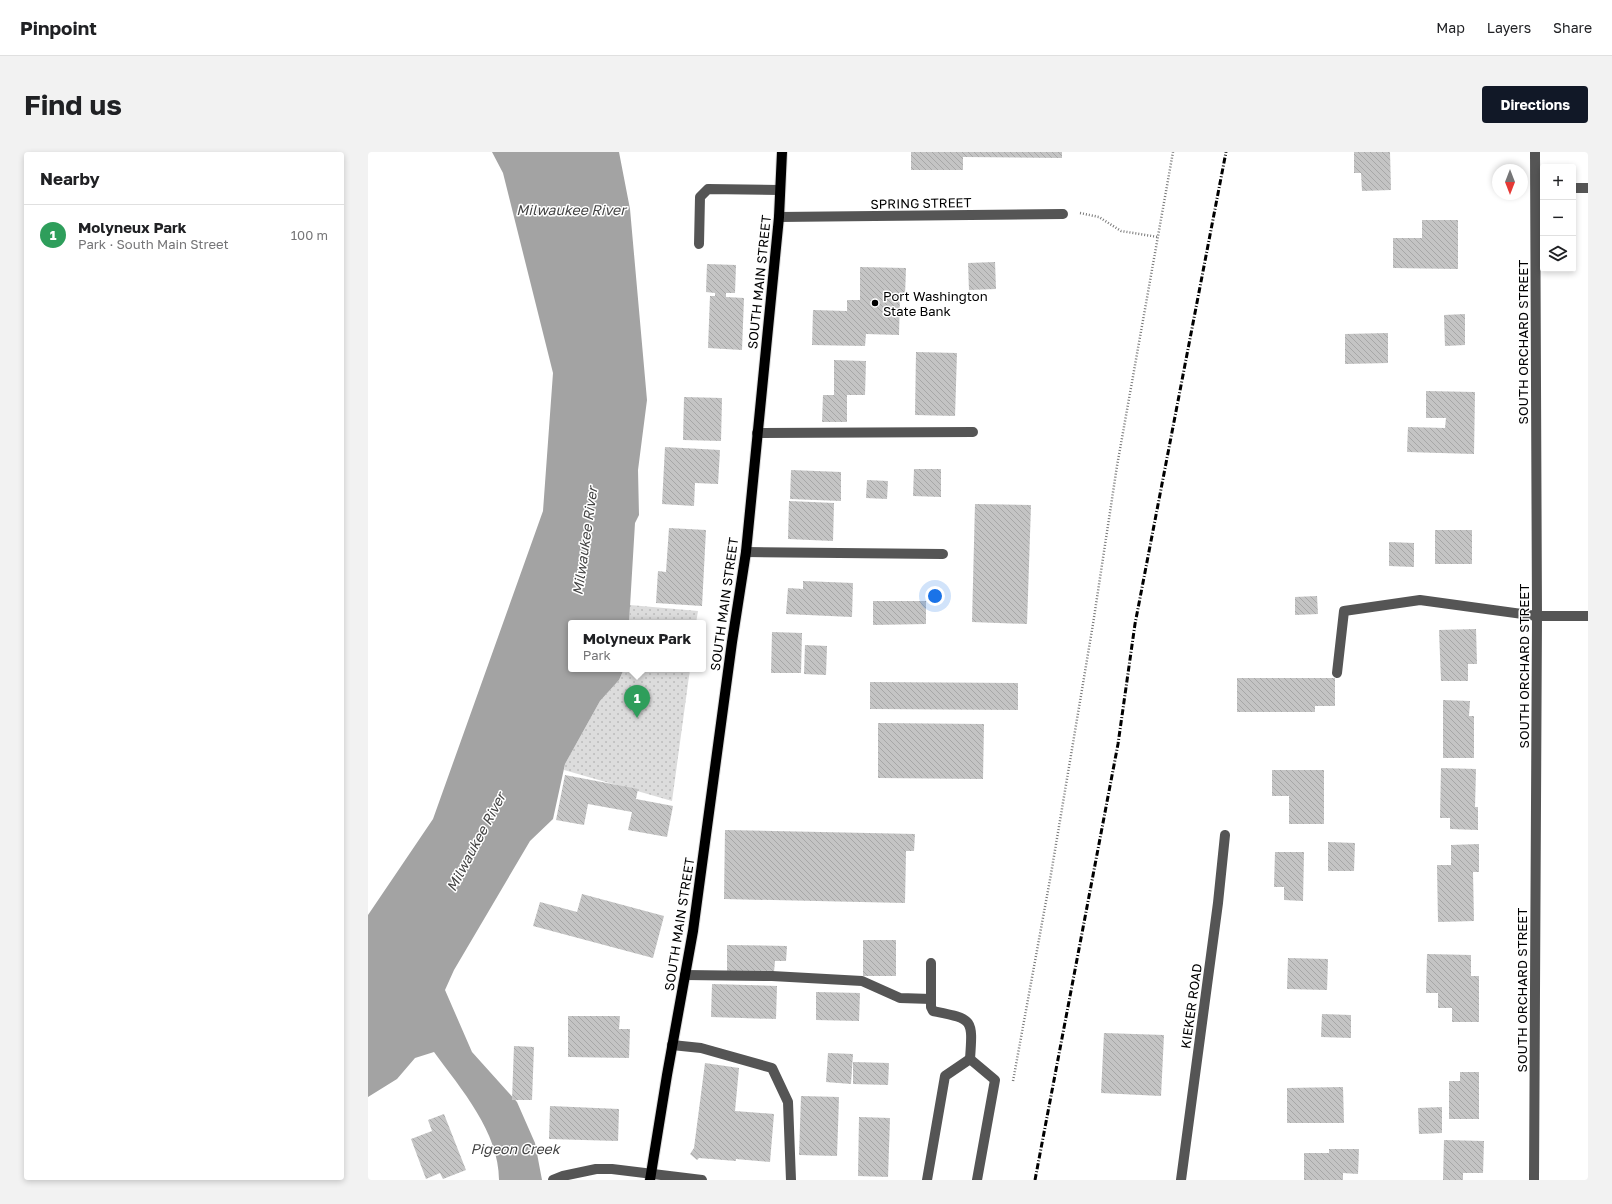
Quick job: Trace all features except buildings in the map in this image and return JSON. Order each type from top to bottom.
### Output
[{"type":"main road","name":"SOUTH MAIN STREET","points":[[650,1177],[693,931],[732,642],[746,552],[779,217],[782,152]]},
{"type":"street","name":"SOUTH ORCHARD STREET","points":[[1534,1180],[1539,188],[1535,152]]},
{"type":"street","points":[[1576,188],[1588,188]]},
{"type":"street","points":[[699,244],[700,198],[708,189],[780,190]]},
{"type":"street","name":"SPRING STREET","points":[[779,217],[1063,214]]},
{"type":"street","points":[[757,433],[973,432]]},
{"type":"street","points":[[746,552],[943,554]]},
{"type":"street","points":[[1337,673],[1344,611],[1420,600],[1537,616],[1588,616]]},
{"type":"street","name":"KIEKER ROAD","points":[[1181,1180],[1218,903],[1225,835]]},
{"type":"street","points":[[932,963],[932,1011],[959,1016],[969,1024],[972,1031],[970,1059]]},
{"type":"street","points":[[685,975],[772,976],[862,981],[900,998],[931,999]]},
{"type":"street","points":[[672,1045],[701,1048],[772,1068],[788,1102],[790,1180]]},
{"type":"street","points":[[927,1180],[945,1076],[970,1059]]},
{"type":"street","points":[[970,1059],[995,1080],[977,1180]]},
{"type":"street","points":[[553,1180],[563,1176],[596,1169],[612,1169],[650,1177],[702,1180]]},
{"type":"path","points":[[1012,1086],[1051,874],[1093,624],[1117,466],[1173,152]]},
{"type":"path","points":[[1063,214],[1076,212],[1099,217],[1121,230],[1158,237]]},
{"type":"shaded area","points":[[630,605],[698,611],[696,620],[629,620]]},
{"type":"shaded area","points":[[623,672],[690,672],[672,801],[564,770],[565,764],[600,701],[619,680]]},
{"type":"water","name":"Milwaukee River","points":[[492,152],[619,152],[630,209],[647,400],[638,470],[639,515],[635,523],[629,620],[568,620],[568,672],[623,672],[619,680],[600,701],[565,764],[553,819],[530,841],[454,970],[445,990],[472,1052],[517,1102],[535,1143],[542,1180],[499,1180],[493,1145],[486,1128],[477,1112],[434,1052],[415,1058],[397,1079],[368,1097],[368,915],[433,819],[543,511],[553,373],[503,173]]},
{"type":"railway","points":[[1035,1180],[1118,744],[1135,624],[1226,152]]},
{"type":"place","name":"Port Washington State Bank","points":[[875,303]]},
{"type":"place","name":"Molyneux Park","points":[[637,718]]},
{"type":"water label","name":"Pigeon Creek","points":[[515,1149]]}]
